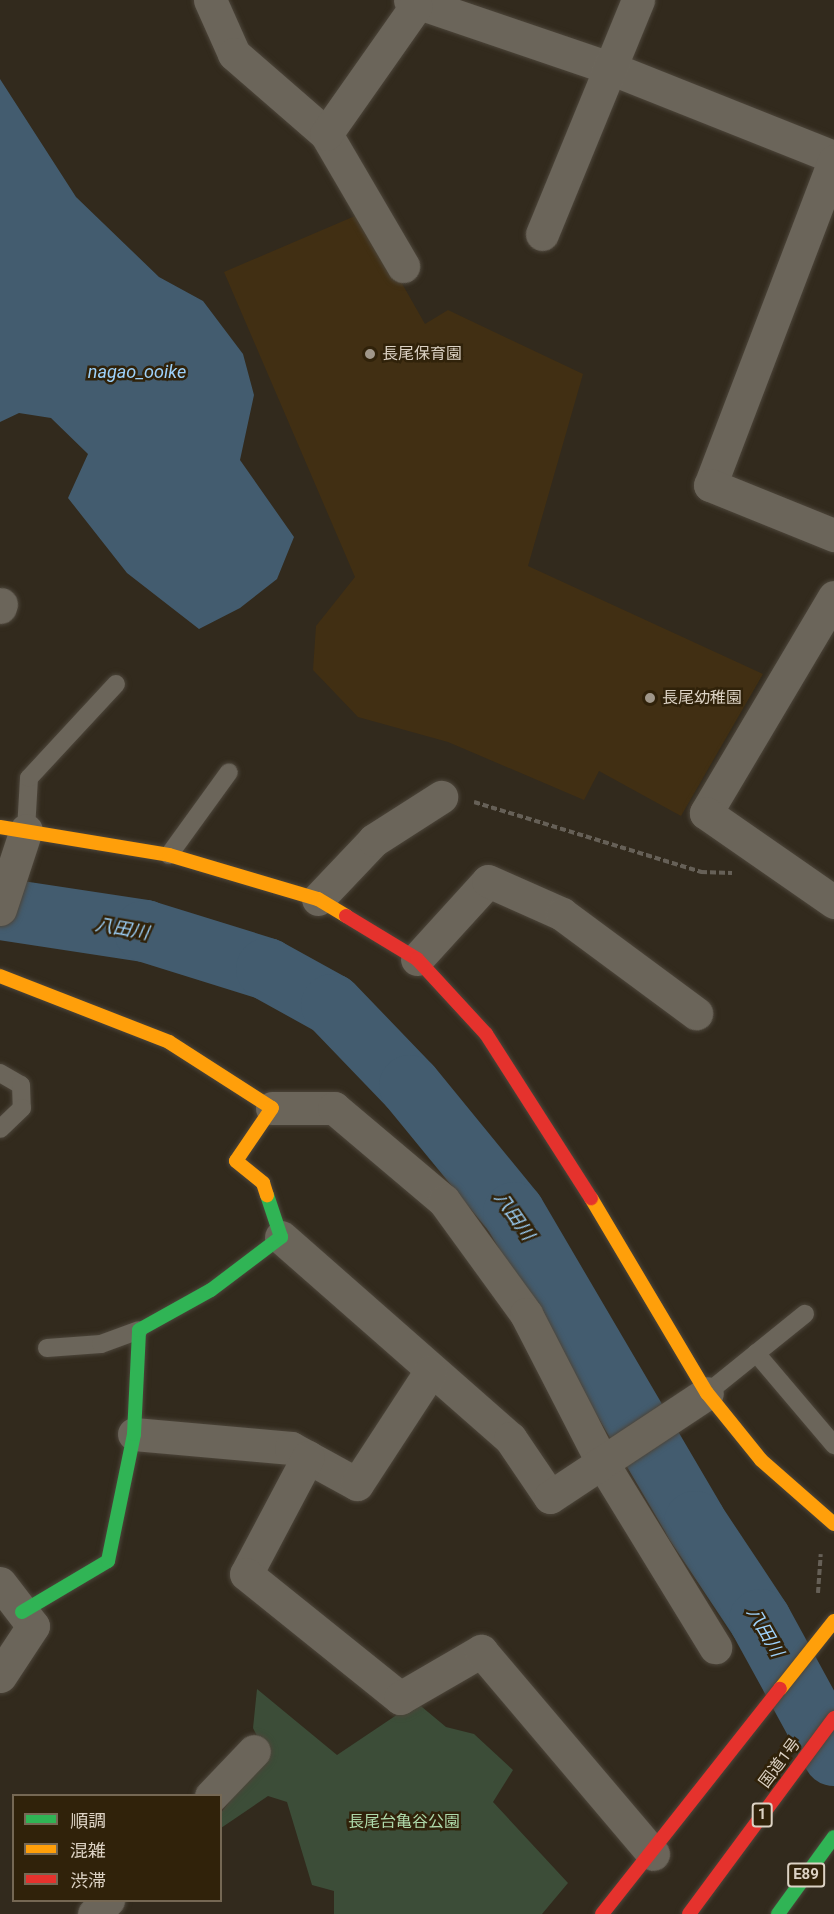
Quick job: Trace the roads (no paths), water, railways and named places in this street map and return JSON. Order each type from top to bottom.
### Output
[{"type":"main road","points":[[13,829],[169,855],[318,899],[417,959],[486,1034],[534,1105],[707,1393],[761,1460],[834,1524]]},
{"type":"main road","points":[[0,976],[169,1042],[272,1108],[236,1161],[263,1183],[281,1237],[211,1290],[139,1330],[134,1434],[108,1561],[22,1612]]},
{"type":"main road","points":[[602,1914],[652,1854],[834,1621]]},
{"type":"main road","name":"国道1号","points":[[690,1913],[834,1718]]},
{"type":"main road","name":"E89","points":[[778,1914],[834,1837]]},
{"type":"street","points":[[210,0],[234,54],[326,134],[403,266]]},
{"type":"street","points":[[542,234],[638,0]]},
{"type":"street","points":[[326,134],[413,3],[610,68],[834,159],[710,485],[834,535]]},
{"type":"street","points":[[834,597],[706,813],[834,902]]},
{"type":"street","points":[[318,899],[374,840],[441,797]]},
{"type":"street","points":[[6,895],[13,829]]},
{"type":"street","points":[[417,959],[488,881],[562,914],[696,1013]]},
{"type":"street","points":[[272,1108],[334,1108],[444,1201],[526,1314],[612,1458],[715,1647]]},
{"type":"street","points":[[281,1237],[430,1372],[510,1438],[550,1497],[659,1429],[707,1393]]},
{"type":"street","points":[[134,1434],[291,1448],[357,1484],[430,1372]]},
{"type":"street","points":[[308,1457],[246,1574],[400,1698],[481,1651],[652,1854]]},
{"type":"street","points":[[0,1583],[33,1626],[0,1676]]},
{"type":"street","points":[[213,1794],[254,1751]]},
{"type":"street","points":[[94,1914],[106,1902]]},
{"type":"lane","points":[[13,829],[29,778],[116,684]]},
{"type":"lane","points":[[169,855],[229,772]]},
{"type":"lane","points":[[0,1073],[21,1085],[22,1108],[0,1129]]},
{"type":"lane","points":[[707,1393],[805,1314]]},
{"type":"lane","points":[[47,1348],[101,1344],[139,1330]]},
{"type":"lane","points":[[756,1353],[834,1445]]},
{"type":"water","name":"nagao_ooike","points":[[0,79],[76,197],[159,277],[203,301],[243,354],[254,395],[240,460],[294,537],[277,579],[240,608],[199,629],[127,573],[68,498],[88,454],[51,418],[19,413],[0,422]]},
{"type":"waterway","name":"八田川","points":[[0,909],[145,931],[267,969],[332,1005],[410,1086],[514,1213],[695,1522],[760,1620],[834,1755]]},
{"type":"place","name":"長尾保育園","points":[[370,354]]},
{"type":"place","name":"長尾幼稚園","points":[[650,698]]},
{"type":"park label","name":"長尾台亀谷公園","points":[[404,1822]]}]
